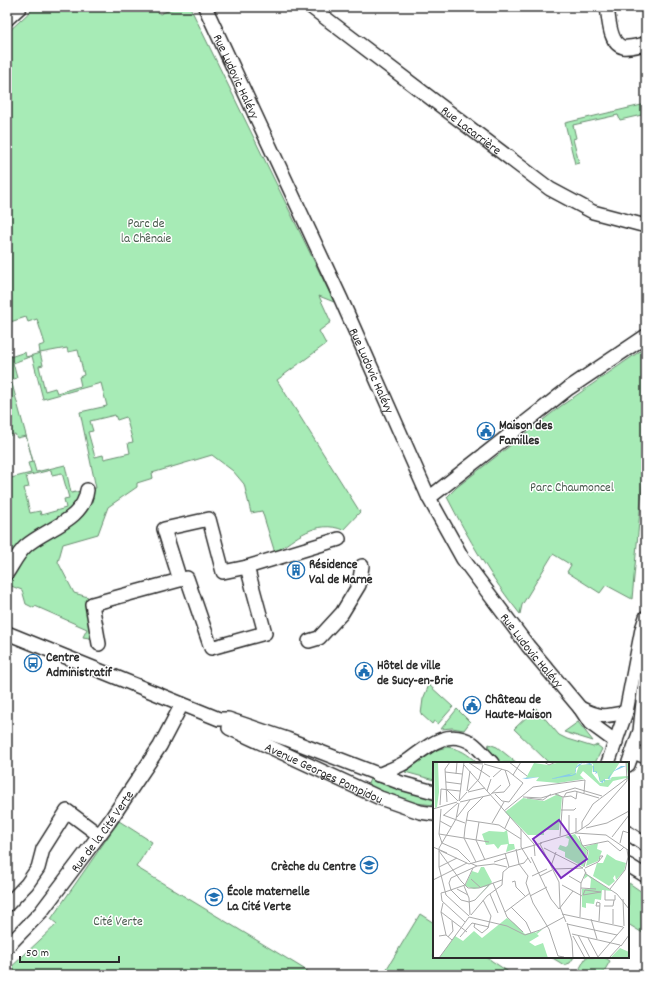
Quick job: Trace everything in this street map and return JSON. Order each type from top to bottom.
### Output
[{"type":"street","points":[[7,19],[20,7]]},
{"type":"street","name":"Rue Ludovic Halévy","points":[[206,7],[341,299],[428,498],[463,559],[528,646],[580,708],[590,723],[616,742]]},
{"type":"street","name":"Rue Lacarrière","points":[[311,7],[550,189],[593,212],[646,226]]},
{"type":"street","points":[[607,7],[614,39],[618,44],[623,47],[646,44]]},
{"type":"street","points":[[428,498],[570,388],[646,336]]},
{"type":"street","points":[[7,573],[25,546],[74,515],[82,508],[86,500],[87,490]]},
{"type":"street","points":[[180,580],[164,529],[209,519],[223,572],[247,567],[339,539]]},
{"type":"street","points":[[309,641],[319,638],[342,614],[359,585],[362,566]]},
{"type":"street","points":[[99,644],[92,604],[187,578],[211,648],[265,633],[247,567]]},
{"type":"street","points":[[608,762],[626,712],[642,629],[646,617]]},
{"type":"street","name":"Avenue Georges Pompidou","points":[[7,633],[219,719],[228,719],[279,736],[401,784],[433,792]]},
{"type":"street","points":[[629,763],[640,731],[646,674]]},
{"type":"street","name":"Rue de la Cité Verte","points":[[7,947],[41,912],[99,835],[160,746],[182,704]]},
{"type":"street","name":"Rue Ludovic Halévy","points":[[580,708],[596,716],[610,716],[626,712]]},
{"type":"street","name":"Avenue Georges Pompidou","points":[[219,719],[223,726],[257,740],[380,798],[420,812],[433,814]]},
{"type":"street","name":"Avenue Georges Pompidou","points":[[378,775],[405,763],[435,741],[445,738],[457,738],[472,743],[491,762]]},
{"type":"street","points":[[633,752],[646,758]]},
{"type":"street","points":[[7,905],[27,884],[38,868],[43,849],[67,811],[99,835]]},
{"type":"street","points":[[629,834],[646,845]]},
{"type":"street","points":[[629,866],[646,876]]},
{"type":"green space","name":"Parc de la Chênaie","points":[[35,7],[151,7],[160,14],[177,7],[190,7],[334,302],[319,296],[331,322],[319,331],[326,344],[277,380],[360,512],[343,530],[333,527],[315,528],[298,536],[275,553],[262,511],[251,513],[244,484],[233,471],[212,455],[152,473],[153,478],[137,483],[137,487],[108,507],[98,534],[63,544],[58,562],[74,593],[88,597],[87,612],[95,639],[83,637],[87,629],[35,606],[34,608],[26,604],[22,590],[11,586],[7,595],[7,474],[9,474],[11,478],[31,473],[28,463],[33,462],[26,436],[17,438],[15,434],[7,436],[7,378],[10,377],[7,358],[25,352],[26,357],[40,353],[39,346],[45,344],[37,319],[28,322],[26,317],[7,323],[7,33]],"holes":[[[67,348],[68,352],[78,350],[84,375],[79,377],[81,386],[57,393],[55,388],[45,391],[39,366],[43,365],[40,353]],[[32,356],[43,399],[101,383],[107,406],[80,412],[96,488],[71,493],[65,465],[36,472],[11,380],[17,378],[13,363]],[[115,415],[117,420],[126,417],[133,442],[128,443],[130,453],[104,459],[103,455],[95,457],[88,432],[93,431],[90,421]],[[51,470],[52,475],[62,473],[69,498],[64,499],[66,508],[41,515],[40,511],[30,513],[24,488],[29,487],[26,476]]]},
{"type":"green space","points":[[646,104],[646,114],[620,120],[618,115],[573,125],[576,138],[573,139],[579,163],[575,164],[565,123]]},
{"type":"green space","name":"Parc Chaumoncel","points":[[646,347],[646,445],[632,599],[606,585],[600,593],[567,572],[571,565],[553,554],[522,605],[520,614],[480,557],[447,497],[457,487],[561,406]]},
{"type":"green space","points":[[429,685],[453,707],[438,724],[434,721],[432,724],[421,714],[423,699]]},
{"type":"green space","points":[[536,708],[559,735],[593,747],[597,745],[602,749],[596,762],[548,762],[514,729]]},
{"type":"green space","points":[[457,709],[470,722],[464,730],[452,728],[441,729]]},
{"type":"green space","points":[[578,722],[593,741],[564,732]]},
{"type":"green space","points":[[489,744],[497,747],[516,762],[498,762],[487,751]]},
{"type":"green space","points":[[447,747],[456,749],[463,752],[476,762],[433,762],[433,780],[405,772],[436,750]]},
{"type":"green space","points":[[371,777],[433,796],[433,805],[398,801],[366,788]]},
{"type":"green space","name":"Cité Verte","points":[[119,821],[152,842],[136,867],[314,975],[7,975],[7,971],[57,924],[51,919]]},
{"type":"green space","points":[[629,883],[642,892],[646,897],[646,935],[629,925]]},
{"type":"green space","points":[[420,914],[433,922],[433,958],[488,958],[513,975],[383,975]]},
{"type":"green space","points":[[553,958],[573,958],[570,963],[564,965]]},
{"type":"green space","points":[[585,958],[606,958],[610,961],[602,975],[581,975],[580,968]]},
{"type":"place","name":"Maison des Familles","points":[[486,431]]},
{"type":"place","name":"Résidence Val de Marne","points":[[296,570]]},
{"type":"place","name":"Centre Administratif","points":[[33,663]]},
{"type":"place","name":"Hôtel de ville de Sucy-en-Brie","points":[[364,671]]},
{"type":"place","name":"Château de Haute-Maison","points":[[472,705]]},
{"type":"place","name":"Crèche du Centre","points":[[369,865]]},
{"type":"place","name":"École maternelle La Cité Verte","points":[[214,897]]}]
